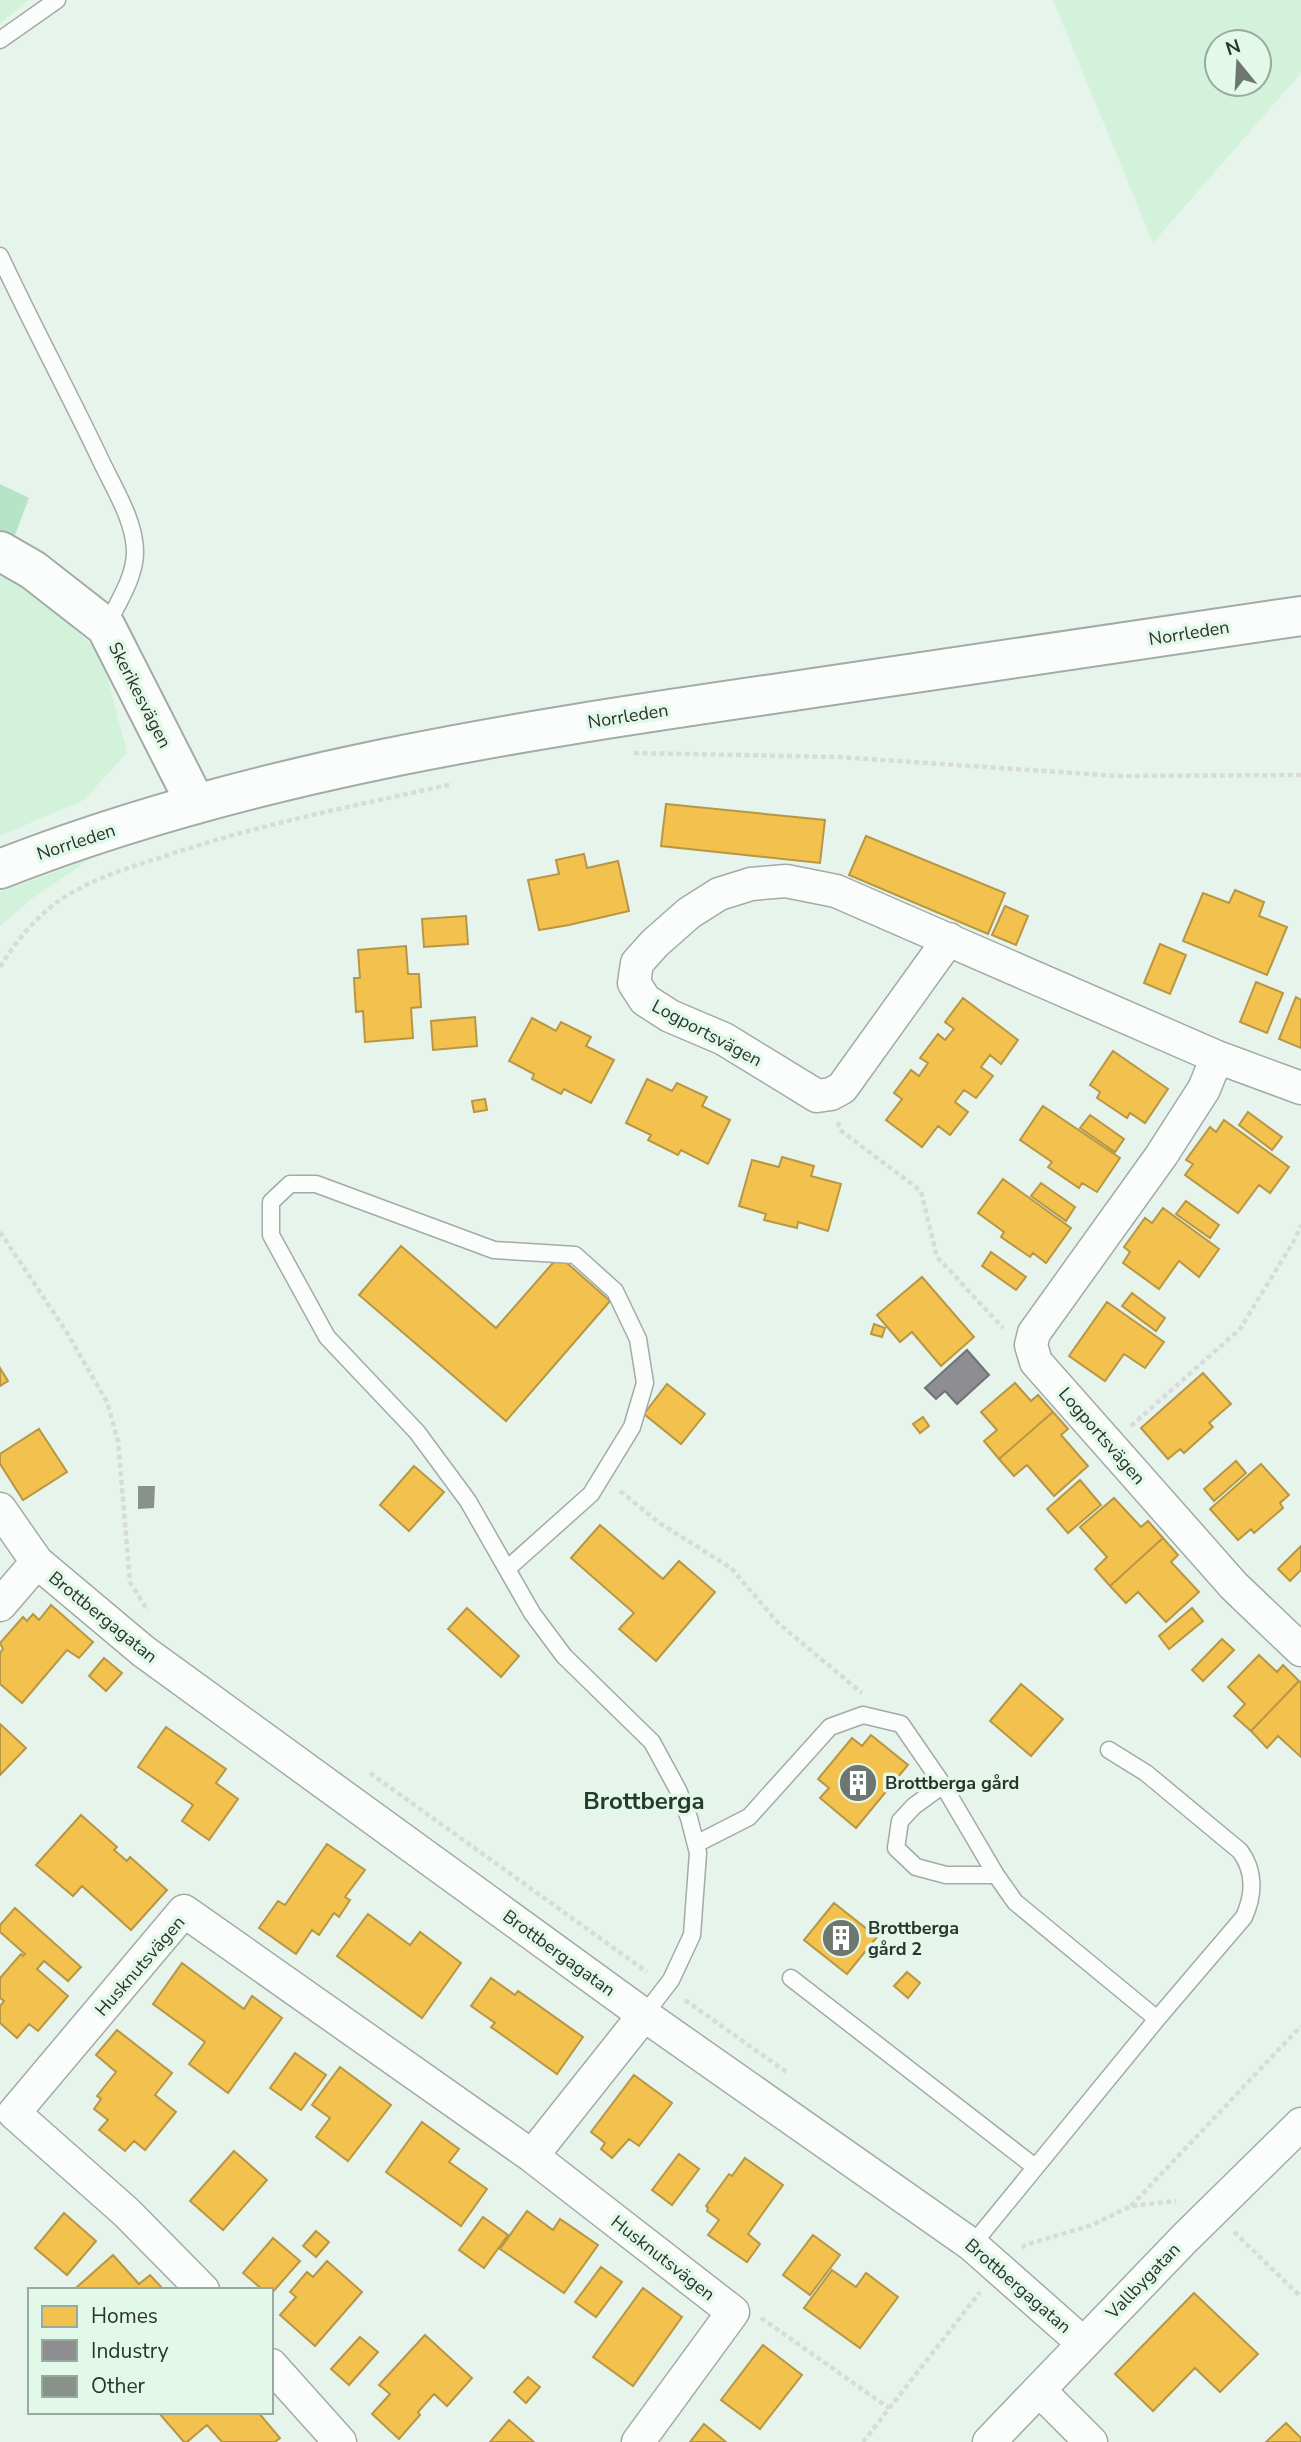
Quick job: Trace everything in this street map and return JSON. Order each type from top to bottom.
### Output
[{"type":"main road","name":"Skerikesvägen","points":[[0,551],[33,570],[106,627],[196,804]]},
{"type":"main road","name":"Norrleden","points":[[0,869],[35,855],[196,804],[356,765],[470,742],[1290,616]]},
{"type":"street","name":"Logportsvägen","points":[[831,1094],[817,1096],[724,1039],[670,1016],[645,1000],[634,983],[637,963],[689,913],[719,894],[751,884],[786,881],[835,891],[1217,1057],[1301,1088]]},
{"type":"street","points":[[831,1094],[842,1088],[948,939]]},
{"type":"street","points":[[1031,1345],[1034,1333],[1161,1156],[1204,1089],[1217,1057]]},
{"type":"street","name":"Logportsvägen","points":[[1031,1345],[1036,1362],[1234,1586],[1301,1650]]},
{"type":"street","name":"Brottbergagatan","points":[[0,1509],[37,1562],[143,1651],[644,2015],[982,2233],[1000,2270],[1083,2343]]},
{"type":"street","points":[[0,1605],[37,1562]]},
{"type":"street","name":"Husknutsvägen","points":[[201,2288],[126,2212],[14,2113],[184,1911],[532,2156],[733,2312],[638,2442]]},
{"type":"street","points":[[532,2156],[644,2015]]},
{"type":"street","name":"Vallbygatan","points":[[989,2442],[1185,2238],[1301,2124]]},
{"type":"street","points":[[273,2367],[340,2442]]},
{"type":"street","points":[[1040,2391],[1091,2442]]},
{"type":"lane","points":[[0,40],[57,0]]},
{"type":"lane","points":[[0,256],[93,444],[132,534],[135,560],[106,627]]},
{"type":"lane","points":[[507,1569],[591,1494],[632,1427],[645,1383],[638,1339],[615,1291],[575,1255],[494,1250],[316,1184],[290,1184],[271,1202],[271,1235],[327,1337],[418,1432],[468,1501],[532,1613],[564,1656],[652,1742],[678,1790],[696,1844],[698,1871],[692,1934],[671,1980],[644,2015]]},
{"type":"lane","points":[[696,1844],[749,1817],[830,1727],[863,1715],[901,1724],[943,1784],[996,1875],[1015,1902],[1157,2019]]},
{"type":"lane","points":[[982,2233],[1244,1917],[1252,1899],[1251,1874],[1240,1851],[1146,1773],[1109,1750]]},
{"type":"lane","points":[[943,1784],[914,1806],[900,1821],[896,1848],[916,1867],[946,1875],[996,1875]]},
{"type":"lane","points":[[791,1978],[1035,2166]]},
{"type":"path","points":[[621,755],[634,753],[838,757],[1118,776],[1301,775]]},
{"type":"path","points":[[0,967],[36,921],[59,901],[99,878],[203,843],[276,823],[464,782]]},
{"type":"path","points":[[831,1094],[840,1130],[921,1191],[937,1257],[1002,1328],[1031,1345]]},
{"type":"path","points":[[1110,1445],[1240,1329],[1301,1225]]},
{"type":"path","points":[[0,1232],[66,1331],[107,1402],[118,1441],[130,1582],[154,1618]]},
{"type":"path","points":[[601,1476],[661,1524],[731,1568],[779,1624],[901,1724]]},
{"type":"path","points":[[366,1770],[789,2075]]},
{"type":"path","points":[[863,2442],[986,2284],[1025,2245],[1092,2225],[1131,2206],[1301,2026]]},
{"type":"path","points":[[982,2233],[1025,2245]]},
{"type":"path","points":[[733,2312],[750,2310],[889,2408]]},
{"type":"green space","points":[[0,0],[29,0],[0,23]]},
{"type":"green space","points":[[1053,0],[1301,0],[1301,73],[1153,243]]},
{"type":"green space","points":[[0,484],[29,498],[15,535],[0,531]]},
{"type":"green space","points":[[0,574],[26,585],[102,655],[127,753],[84,800],[0,836]]},
{"type":"green space","points":[[90,859],[33,898],[0,926],[0,892]]},
{"type":"building: Homes","points":[[666,804],[825,820],[820,863],[661,846]]},
{"type":"building: Homes","points":[[866,836],[1005,893],[988,934],[849,875]]},
{"type":"building: Homes","points":[[584,854],[587,868],[618,861],[629,911],[539,930],[528,880],[559,874],[556,860]]},
{"type":"building: Homes","points":[[1235,890],[1264,902],[1259,916],[1287,927],[1267,975],[1183,941],[1203,893],[1229,903]]},
{"type":"building: Homes","points":[[1005,906],[1028,916],[1016,945],[992,935]]},
{"type":"building: Homes","points":[[466,916],[468,944],[424,947],[422,919]]},
{"type":"building: Homes","points":[[1160,944],[1186,955],[1170,994],[1144,983]]},
{"type":"building: Homes","points":[[406,946],[408,974],[419,974],[421,1007],[411,1008],[413,1038],[365,1042],[363,1011],[356,1012],[354,978],[360,978],[358,950]]},
{"type":"building: Homes","points":[[1256,982],[1283,993],[1267,1033],[1240,1022]]},
{"type":"building: Homes","points":[[1296,997],[1301,1000],[1301,1048],[1279,1039]]},
{"type":"building: Homes","points":[[963,998],[1018,1040],[1001,1064],[990,1055],[981,1067],[993,1076],[976,1098],[964,1090],[955,1102],[968,1112],[950,1135],[938,1126],[922,1147],[886,1120],[902,1099],[894,1093],[911,1070],[919,1076],[928,1063],[920,1058],[938,1034],[945,1040],[954,1029],[945,1022]]},
{"type":"building: Homes","points":[[475,1017],[477,1046],[433,1050],[431,1021]]},
{"type":"building: Homes","points":[[532,1018],[556,1031],[561,1022],[591,1037],[586,1046],[614,1060],[591,1103],[564,1089],[561,1094],[532,1079],[534,1074],[509,1061]]},
{"type":"building: Homes","points":[[1113,1051],[1168,1089],[1145,1123],[1130,1113],[1127,1118],[1097,1098],[1100,1092],[1090,1085]]},
{"type":"building: Homes","points":[[647,1079],[672,1091],[677,1083],[707,1097],[702,1106],[730,1120],[708,1164],[681,1150],[678,1155],[648,1140],[651,1135],[626,1123]]},
{"type":"building: Homes","points":[[485,1099],[487,1110],[474,1112],[472,1101]]},
{"type":"building: Homes","points":[[1043,1106],[1120,1158],[1097,1192],[1082,1183],[1079,1188],[1048,1167],[1052,1162],[1020,1140]]},
{"type":"building: Homes","points":[[1248,1112],[1282,1137],[1272,1150],[1239,1125]]},
{"type":"building: Homes","points":[[1090,1115],[1124,1139],[1115,1152],[1080,1128]]},
{"type":"building: Homes","points":[[1224,1120],[1289,1167],[1270,1193],[1259,1185],[1238,1213],[1185,1175],[1193,1164],[1186,1160],[1210,1127],[1216,1132]]},
{"type":"building: Homes","points":[[782,1157],[814,1166],[811,1176],[841,1184],[828,1231],[798,1222],[797,1228],[764,1220],[766,1214],[739,1206],[752,1160],[779,1167]]},
{"type":"building: Homes","points":[[1003,1179],[1071,1228],[1046,1263],[1033,1253],[1030,1257],[1001,1237],[1004,1232],[978,1213]]},
{"type":"building: Homes","points":[[1041,1183],[1075,1207],[1066,1221],[1031,1196]]},
{"type":"building: Homes","points":[[1186,1201],[1219,1225],[1210,1238],[1176,1214]]},
{"type":"building: Homes","points":[[1163,1208],[1219,1249],[1199,1277],[1179,1261],[1159,1289],[1123,1263],[1130,1252],[1124,1247],[1145,1218],[1152,1223]]},
{"type":"building: Homes","points":[[401,1246],[496,1328],[559,1256],[610,1301],[506,1421],[359,1295]]},
{"type":"building: Homes","points":[[991,1252],[1026,1277],[1016,1290],[982,1266]]},
{"type":"building: Homes","points":[[922,1277],[974,1337],[941,1366],[912,1332],[900,1342],[877,1315]]},
{"type":"building: Homes","points":[[1132,1293],[1165,1318],[1156,1331],[1122,1306]]},
{"type":"building: Homes","points":[[1107,1302],[1164,1342],[1145,1368],[1124,1354],[1105,1381],[1069,1356]]},
{"type":"building: Homes","points":[[874,1324],[885,1328],[882,1337],[871,1334]]},
{"type":"building: Homes","points":[[0,1368],[8,1381],[0,1386]]},
{"type":"building: Homes","points":[[1203,1373],[1231,1404],[1209,1423],[1213,1427],[1184,1453],[1180,1449],[1168,1459],[1141,1428]]},
{"type":"building: Homes","points":[[1015,1383],[1031,1401],[1038,1395],[1053,1412],[999,1459],[984,1441],[997,1430],[981,1412]]},
{"type":"building: Homes","points":[[667,1384],[705,1414],[681,1444],[644,1414]]},
{"type":"building: Homes","points":[[1053,1412],[1068,1429],[1061,1435],[1088,1466],[1054,1496],[1027,1465],[1014,1476],[999,1459]]},
{"type":"building: Homes","points":[[923,1417],[929,1426],[920,1433],[913,1424]]},
{"type":"building: Homes","points":[[39,1429],[67,1472],[23,1500],[0,1464],[0,1454]]},
{"type":"building: Homes","points":[[1236,1461],[1246,1473],[1214,1501],[1204,1489]]},
{"type":"building: Homes","points":[[1261,1464],[1289,1495],[1280,1503],[1283,1508],[1254,1533],[1251,1529],[1238,1540],[1210,1509]]},
{"type":"building: Homes","points":[[414,1466],[444,1492],[409,1531],[380,1505]]},
{"type":"building: Homes","points":[[1080,1480],[1101,1505],[1068,1533],[1047,1509]]},
{"type":"building: Homes","points":[[1114,1498],[1141,1527],[1148,1521],[1163,1538],[1110,1586],[1095,1569],[1107,1557],[1080,1527]]},
{"type":"building: Homes","points":[[600,1525],[663,1579],[679,1561],[715,1592],[656,1661],[619,1629],[634,1613],[571,1558]]},
{"type":"building: Homes","points":[[1163,1538],[1178,1555],[1171,1562],[1199,1592],[1166,1622],[1138,1592],[1126,1603],[1110,1586]]},
{"type":"building: Homes","points":[[1301,1546],[1301,1570],[1290,1581],[1278,1569]]},
{"type":"building: Homes","points":[[51,1605],[93,1642],[79,1658],[67,1650],[22,1703],[0,1684],[0,1653],[3,1649],[0,1643],[23,1617],[27,1621],[33,1614],[39,1620]]},
{"type":"building: Homes","points":[[467,1608],[519,1656],[501,1677],[448,1629]]},
{"type":"building: Homes","points":[[1192,1608],[1203,1621],[1169,1649],[1159,1636]]},
{"type":"building: Homes","points":[[1222,1639],[1234,1650],[1203,1681],[1192,1670]]},
{"type":"building: Homes","points":[[1259,1655],[1277,1672],[1283,1665],[1299,1681],[1251,1731],[1234,1716],[1245,1704],[1228,1687]]},
{"type":"building: Homes","points":[[104,1658],[122,1673],[106,1691],[89,1676]]},
{"type":"building: Homes","points":[[1299,1681],[1301,1757],[1278,1736],[1267,1748],[1251,1731]]},
{"type":"building: Homes","points":[[1021,1684],[1063,1719],[1031,1756],[990,1721]]},
{"type":"building: Homes","points":[[0,1724],[26,1748],[0,1775]]},
{"type":"building: Homes","points":[[166,1727],[226,1769],[216,1783],[238,1799],[209,1840],[182,1821],[193,1805],[138,1767]]},
{"type":"building: Homes","name":"Brottberga gård","points":[[871,1735],[908,1765],[856,1828],[820,1798],[829,1788],[818,1779],[852,1738],[862,1746]]},
{"type":"building: Homes","points":[[81,1815],[117,1847],[114,1850],[127,1861],[130,1857],[167,1890],[131,1930],[82,1886],[73,1896],[36,1865]]},
{"type":"building: Homes","points":[[327,1844],[365,1870],[345,1897],[350,1900],[339,1917],[334,1913],[319,1935],[312,1930],[296,1954],[259,1928],[278,1901],[285,1905]]},
{"type":"building: Homes","name":"Brottberga gård 2","points":[[834,1903],[877,1937],[847,1974],[804,1940]]},
{"type":"building: Homes","points":[[15,1908],[81,1967],[68,1981],[44,1961],[37,1969],[68,1996],[38,2031],[29,2024],[17,2038],[0,2023],[0,2006],[4,2001],[0,1998],[0,1978],[21,1954],[25,1954],[0,1932],[0,1925]]},
{"type":"building: Homes","points":[[368,1914],[410,1945],[420,1932],[461,1963],[422,2018],[337,1956]]},
{"type":"building: Homes","points":[[182,1963],[244,2009],[252,1996],[282,2018],[228,2093],[189,2064],[205,2042],[153,2004]]},
{"type":"building: Homes","points":[[907,1972],[920,1983],[908,1998],[894,1986]]},
{"type":"building: Homes","points":[[491,1978],[515,1995],[518,1991],[583,2037],[557,2074],[491,2027],[495,2023],[471,2006]]},
{"type":"building: Homes","points":[[117,2030],[172,2073],[155,2095],[176,2112],[145,2150],[134,2141],[125,2151],[99,2130],[108,2120],[94,2109],[101,2099],[97,2096],[116,2072],[96,2055]]},
{"type":"building: Homes","points":[[295,2053],[326,2075],[301,2110],[270,2088]]},
{"type":"building: Homes","points":[[340,2067],[391,2105],[348,2161],[316,2137],[330,2118],[312,2105]]},
{"type":"building: Homes","points":[[634,2075],[672,2103],[639,2146],[629,2139],[612,2158],[601,2149],[605,2143],[591,2132]]},
{"type":"building: Homes","points":[[422,2122],[459,2149],[449,2162],[487,2189],[461,2226],[386,2172]]},
{"type":"building: Homes","points":[[234,2151],[267,2180],[223,2230],[190,2201]]},
{"type":"building: Homes","points":[[679,2154],[699,2169],[672,2205],[652,2190]]},
{"type":"building: Homes","points":[[745,2158],[783,2185],[748,2234],[760,2244],[747,2262],[708,2235],[719,2220],[707,2211],[706,2206],[729,2174],[732,2176]]},
{"type":"building: Homes","points":[[527,2211],[553,2230],[560,2219],[598,2245],[564,2293],[500,2249]]},
{"type":"building: Homes","points":[[64,2213],[96,2241],[67,2275],[35,2248]]},
{"type":"building: Homes","points":[[483,2217],[508,2235],[484,2268],[459,2250]]},
{"type":"building: Homes","points":[[316,2231],[329,2242],[316,2257],[303,2246]]},
{"type":"building: Homes","points":[[813,2235],[840,2255],[810,2295],[783,2275]]},
{"type":"building: Homes","points":[[273,2238],[300,2261],[273,2292],[273,2288],[261,2288],[243,2273]]},
{"type":"building: Homes","points":[[113,2255],[139,2284],[150,2275],[162,2288],[78,2288]]},
{"type":"building: Homes","points":[[327,2261],[362,2292],[315,2346],[280,2315],[296,2297],[290,2292],[307,2272],[313,2277]]},
{"type":"building: Homes","points":[[601,2267],[622,2282],[596,2317],[575,2302]]},
{"type":"building: Homes","points":[[832,2270],[856,2287],[866,2273],[898,2297],[860,2348],[804,2308]]},
{"type":"building: Homes","points":[[643,2288],[682,2317],[633,2386],[593,2357]]},
{"type":"building: Homes","points":[[1194,2293],[1258,2354],[1220,2392],[1195,2368],[1153,2411],[1115,2374]]},
{"type":"building: Homes","points":[[425,2335],[472,2378],[447,2406],[434,2394],[399,2439],[372,2414],[390,2394],[379,2385]]},
{"type":"building: Homes","points":[[360,2337],[378,2352],[349,2385],[331,2369]]},
{"type":"building: Homes","points":[[763,2345],[802,2375],[760,2429],[721,2400]]},
{"type":"building: Homes","points":[[528,2377],[540,2387],[526,2403],[514,2392]]},
{"type":"building: Homes","points":[[160,2414],[260,2414],[280,2438],[275,2442],[222,2442],[207,2425],[184,2442]]},
{"type":"building: Homes","points":[[509,2420],[534,2442],[490,2442]]},
{"type":"building: Homes","points":[[1286,2423],[1301,2438],[1301,2442],[1266,2442]]},
{"type":"building: Homes","points":[[704,2424],[726,2442],[690,2442]]},
{"type":"building: Industry","points":[[967,1350],[989,1375],[957,1404],[945,1391],[936,1399],[925,1388]]},
{"type":"building: Other","points":[[138,1486],[155,1486],[154,1508],[138,1509]]},
{"type":"place","name":"Brottberga gård","points":[[858,1783]]},
{"type":"place","name":"Brottberga gård 2","points":[[841,1938]]},
{"type":"district","name":"Brottberga","points":[[644,1801]]}]
